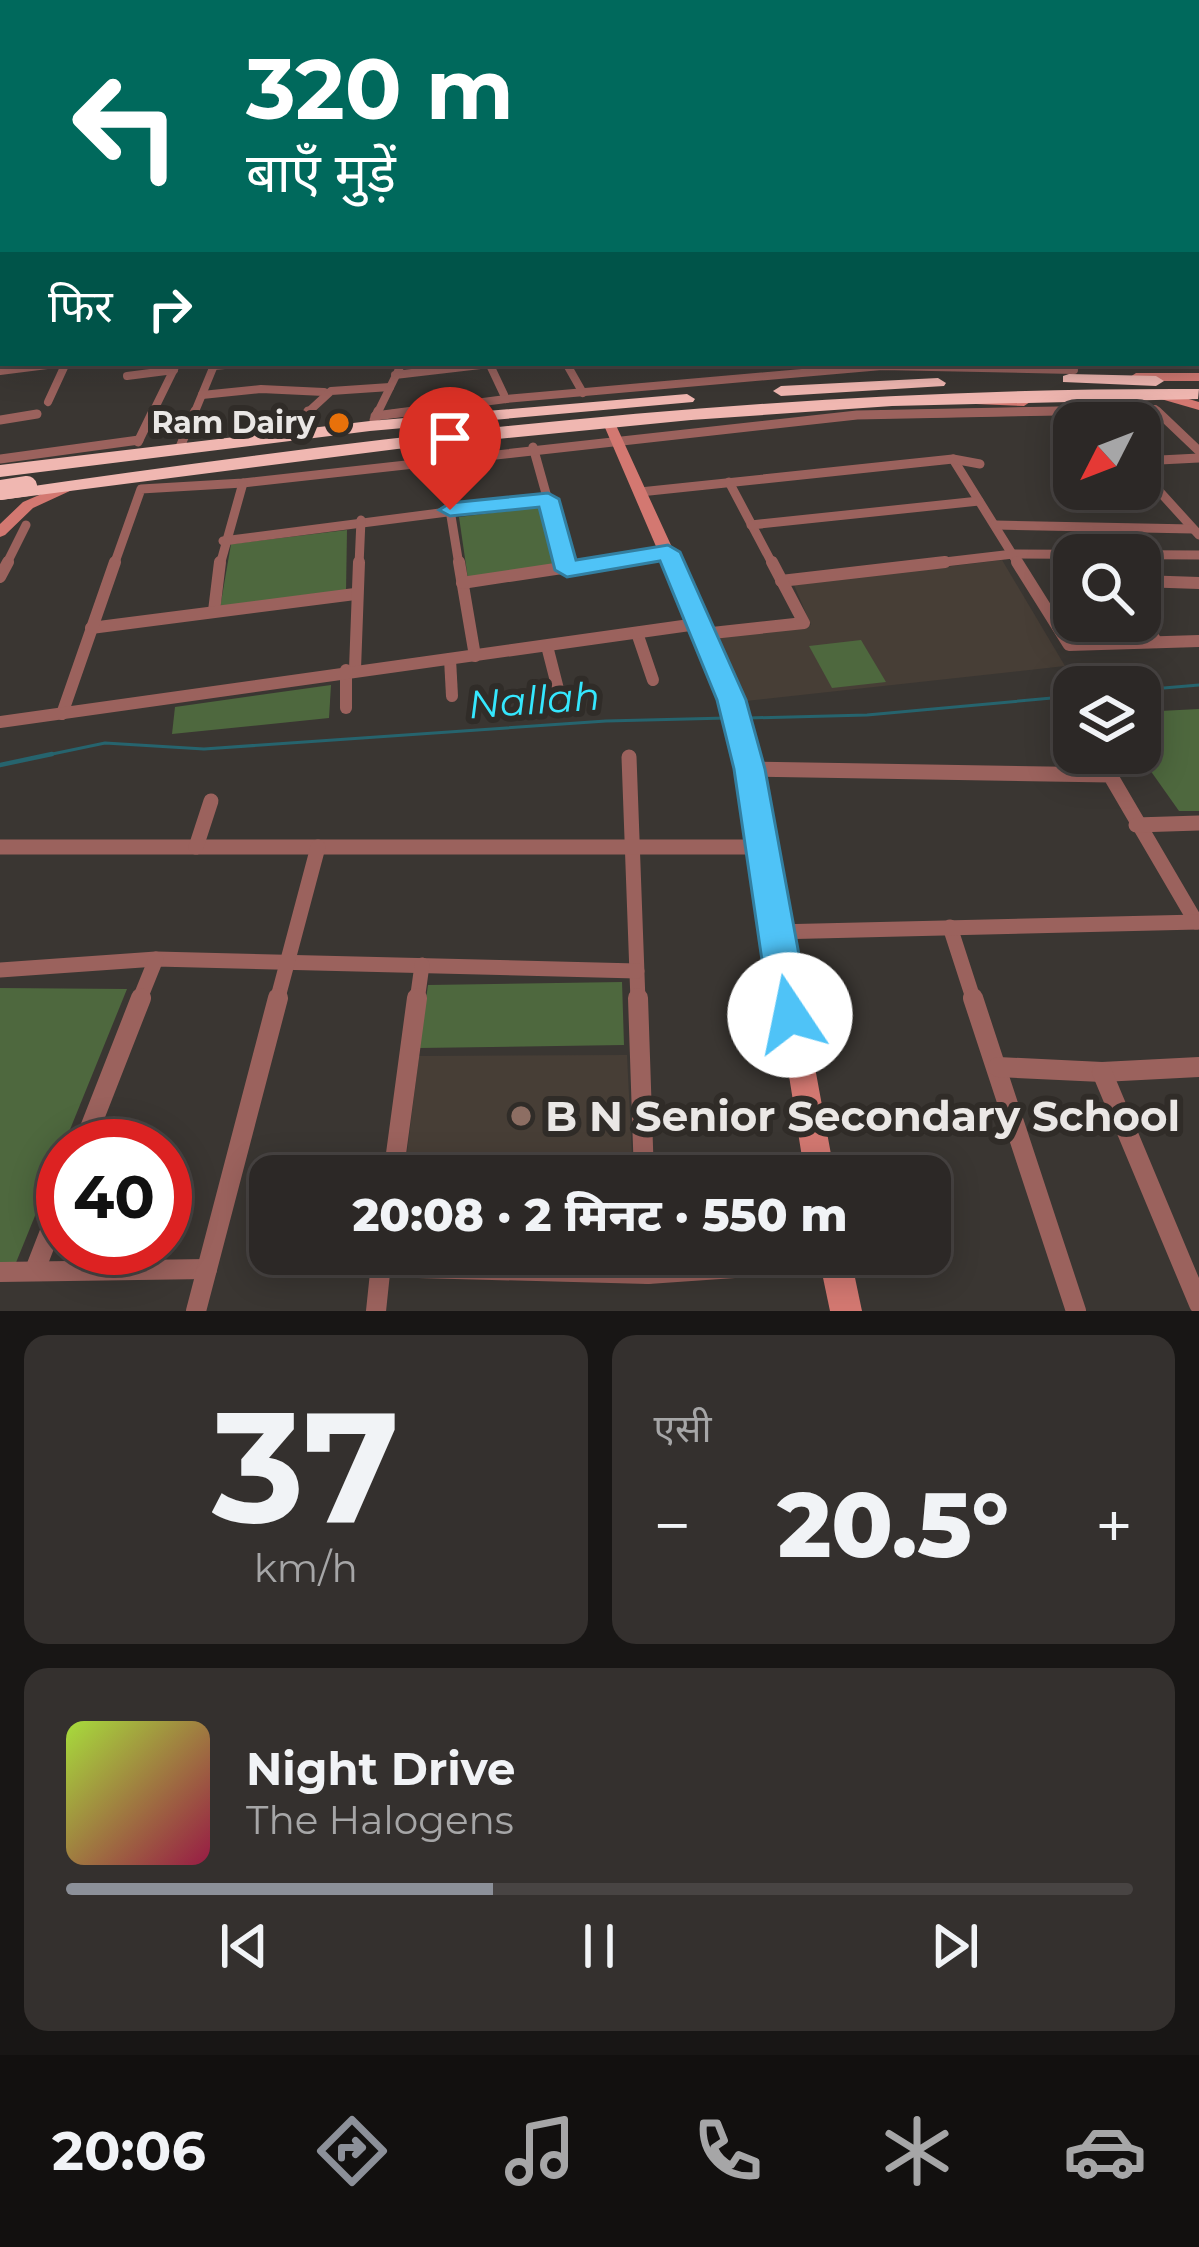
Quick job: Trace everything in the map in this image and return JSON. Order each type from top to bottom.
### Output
[{"type":"highway","points":[[11,483],[67,487],[820,383],[1132,377],[1156,387]]},
{"type":"highway","points":[[11,483],[135,447],[180,447],[373,421],[548,419],[795,400],[1156,387]]},
{"type":"highway","points":[[11,483],[548,419],[786,396],[1156,387],[1198,392]]},
{"type":"highway","points":[[1058,393],[1198,392]]},
{"type":"highway","points":[[548,419],[613,431],[950,397]]},
{"type":"street","points":[[0,371],[13,366]]},
{"type":"street","points":[[49,402],[64,366]]},
{"type":"street","points":[[180,447],[214,366]]},
{"type":"street","points":[[373,421],[400,366]]},
{"type":"street","points":[[395,375],[466,366]]},
{"type":"street","points":[[490,366],[506,399]]},
{"type":"street","points":[[568,366],[583,393]]},
{"type":"street","points":[[373,421],[506,399],[803,369],[820,383],[874,366]]},
{"type":"street","points":[[944,366],[1073,370],[1068,366]]},
{"type":"street","points":[[128,371],[176,367]]},
{"type":"street","points":[[0,459],[135,447],[176,367]]},
{"type":"street","points":[[1132,377],[1198,392]]},
{"type":"street","points":[[202,395],[261,388],[324,392],[390,387]]},
{"type":"street","points":[[296,434],[306,408],[324,392]]},
{"type":"street","points":[[62,714],[141,489],[243,483],[532,447],[613,431],[857,415],[1155,409],[1199,455]]},
{"type":"street","points":[[0,419],[38,414]]},
{"type":"street","points":[[613,431],[732,700],[816,1155]]},
{"type":"street","points":[[532,447],[567,570]]},
{"type":"street","points":[[1161,459],[1199,455]]},
{"type":"street","points":[[640,492],[953,459],[980,464]]},
{"type":"street","points":[[953,459],[1053,618]]},
{"type":"street","points":[[0,722],[351,669],[637,633],[804,623],[728,482]]},
{"type":"street","points":[[0,529],[11,483]]},
{"type":"street","points":[[214,610],[223,541],[243,483]]},
{"type":"street","points":[[0,529],[28,505],[67,487]]},
{"type":"street","points":[[1161,497],[1196,532]]},
{"type":"street","points":[[223,541],[548,499]]},
{"type":"street","points":[[751,525],[979,502]]},
{"type":"street","points":[[450,510],[475,656]]},
{"type":"street","points":[[346,708],[361,520]]},
{"type":"street","points":[[0,577],[26,525]]},
{"type":"street","points":[[994,525],[1196,532]]},
{"type":"street","points":[[462,583],[668,552]]},
{"type":"street","points":[[782,581],[1013,554],[1053,554]]},
{"type":"street","points":[[1161,555],[1199,555]]},
{"type":"street","points":[[1161,582],[1199,583]]},
{"type":"street","points":[[91,628],[356,594]]},
{"type":"street","points":[[637,633],[653,680]]},
{"type":"street","points":[[1161,641],[1199,641]]},
{"type":"street","points":[[1068,642],[1127,642]]},
{"type":"street","points":[[547,646],[559,693]]},
{"type":"street","points":[[450,659],[452,696]]},
{"type":"street","points":[[746,756],[1110,775],[1198,922]]},
{"type":"street","points":[[629,757],[643,1155]]},
{"type":"street","points":[[196,847],[211,801]]},
{"type":"street","points":[[1136,825],[1199,823]]},
{"type":"street","points":[[0,847],[760,847]]},
{"type":"street","points":[[196,1311],[318,847]]},
{"type":"street","points":[[774,932],[1198,922]]},
{"type":"street","points":[[950,927],[1076,1311]]},
{"type":"street","points":[[0,970],[156,958],[637,970]]},
{"type":"street","points":[[93,1119],[156,958]]},
{"type":"street","points":[[396,1155],[422,965]]},
{"type":"street","points":[[998,1067],[1102,1072],[1199,1067]]},
{"type":"street","points":[[1102,1072],[1199,1304]]},
{"type":"street","points":[[0,1272],[208,1269]]},
{"type":"street","points":[[376,1311],[380,1275]]},
{"type":"street","points":[[839,1275],[846,1311]]},
{"type":"shaded area","points":[[1002,560],[1065,666],[746,701],[715,638],[811,625],[794,585]]},
{"type":"shaded area","name":"B N Senior Secondary School","points":[[627,1055],[632,1155],[407,1155],[419,1056]]},
{"type":"green space","points":[[542,507],[558,567],[468,579],[459,517]]},
{"type":"green space","points":[[347,530],[346,592],[220,608],[231,544]]},
{"type":"green space","points":[[861,640],[886,682],[832,688],[809,646]]},
{"type":"green space","points":[[331,685],[329,718],[172,734],[175,707]]},
{"type":"green space","points":[[1199,709],[1199,811],[1179,811],[1153,774],[1161,774],[1161,711]]},
{"type":"green space","points":[[622,982],[624,1045],[419,1048],[428,985]]},
{"type":"green space","points":[[0,988],[127,989],[74,1119],[36,1119],[36,1213],[13,1270],[0,1270]]},
{"type":"waterway","name":"Nallah","points":[[1161,688],[1199,685]]},
{"type":"waterway","name":"Nallah","points":[[748,718],[867,715],[1053,698]]},
{"type":"waterway","name":"Nallah","points":[[38,757],[105,743],[204,749],[606,721],[727,718]]},
{"type":"waterway","name":"Nallah","points":[[0,765],[52,754]]},
{"type":"place","name":"Ram Dairy","points":[[339,423]]},
{"type":"place","name":"B N Senior Secondary School","points":[[521,1116]]},
{"type":"route","points":[[450,510],[548,499],[567,570],[668,552],[732,700],[750,769],[790,1015]]}]
